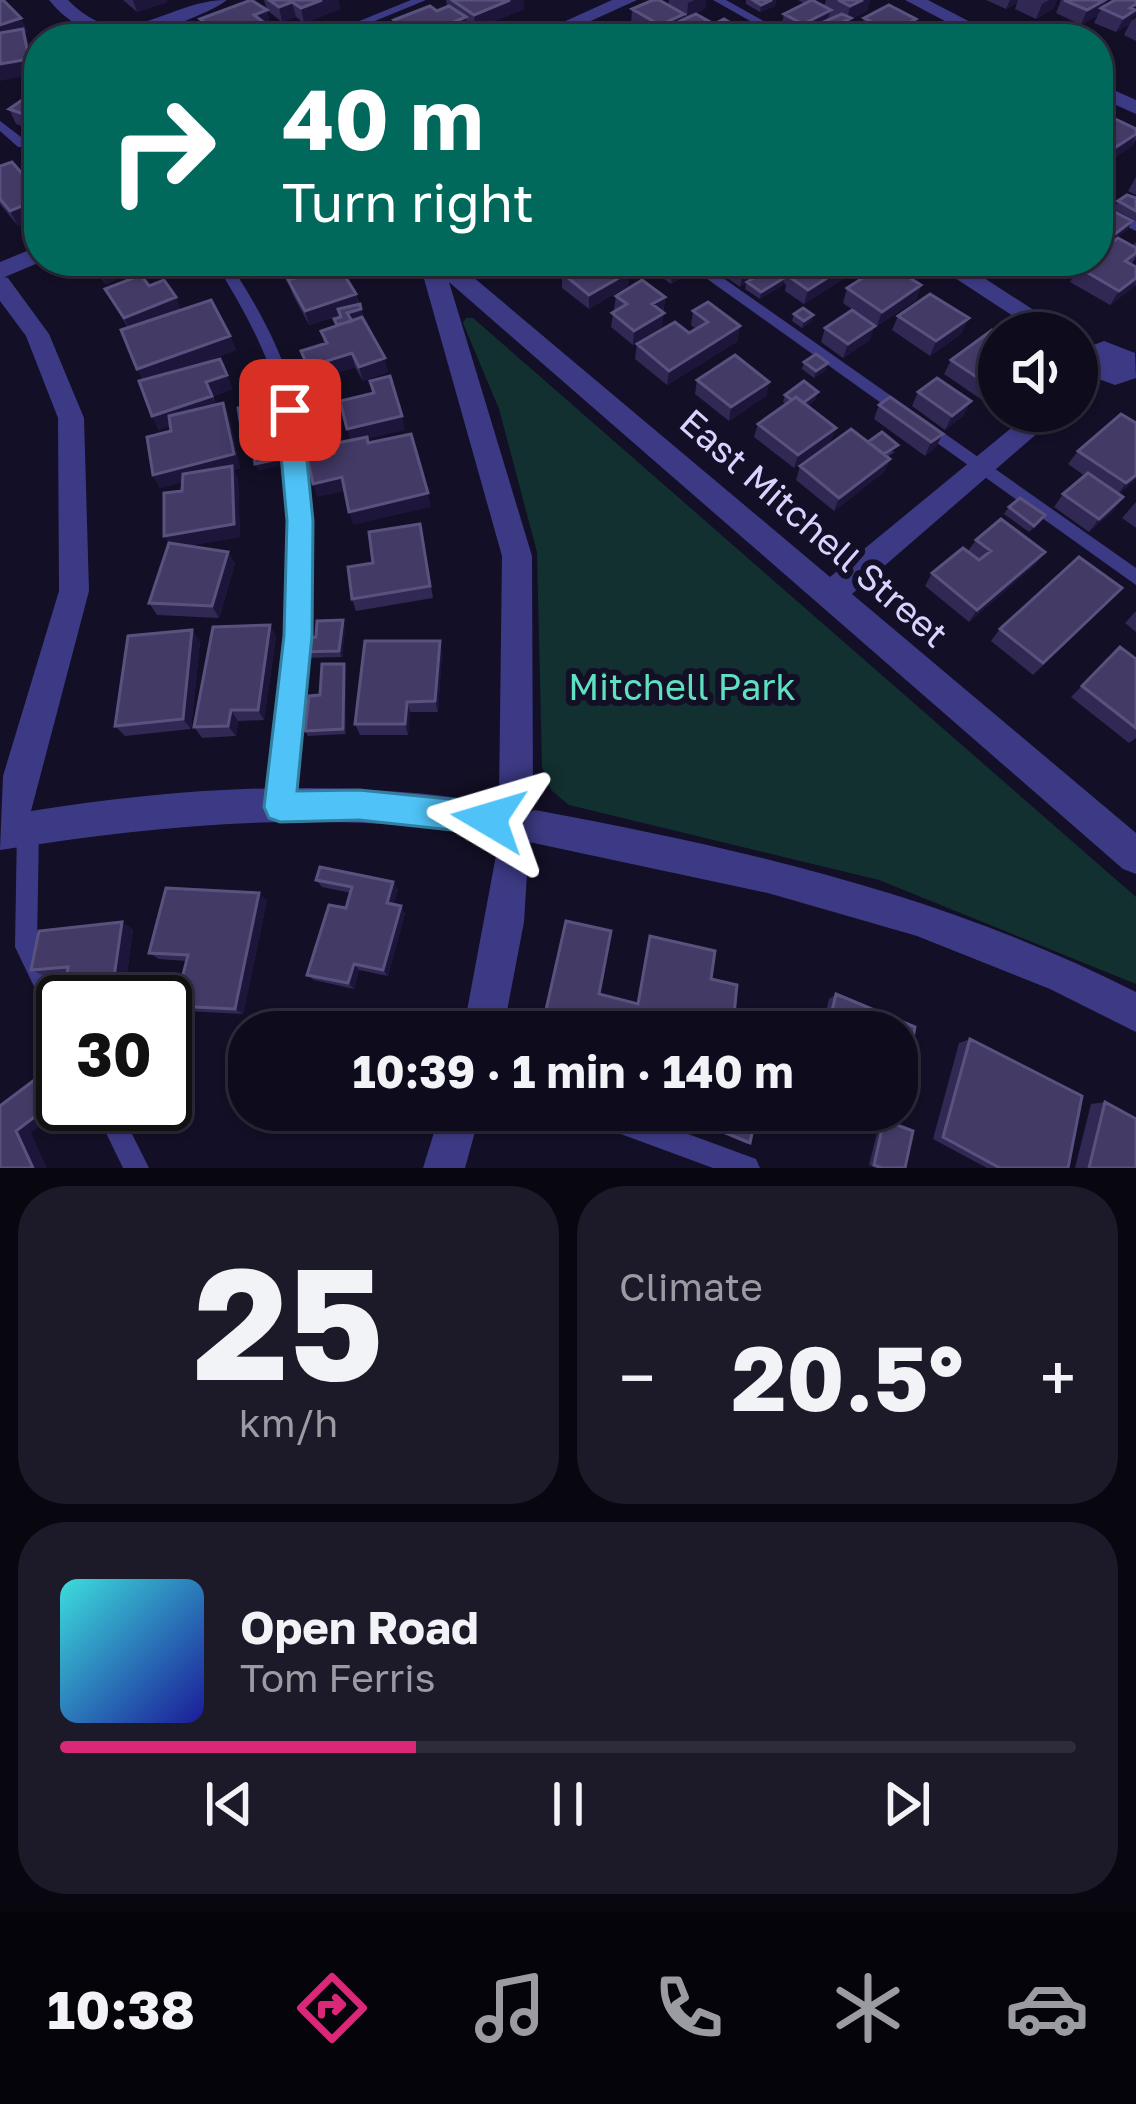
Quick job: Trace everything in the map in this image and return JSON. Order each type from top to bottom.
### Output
[{"type":"street","points":[[58,0],[84,24]]},
{"type":"street","points":[[153,24],[218,0]]},
{"type":"street","points":[[571,24],[628,0]]},
{"type":"street","points":[[914,0],[963,24]]},
{"type":"street","points":[[439,276],[517,556],[513,823],[506,922],[487,1011]]},
{"type":"street","name":"East Mitchell Street","points":[[453,276],[832,593],[1136,856]]},
{"type":"street","points":[[965,276],[1024,312]]},
{"type":"street","points":[[0,284],[37,334],[71,418],[74,591],[20,776],[13,831],[186,809],[359,805],[513,823],[751,868],[846,892],[1040,964],[1136,1013]]},
{"type":"street","points":[[1098,369],[1114,376],[1130,363]]},
{"type":"street","points":[[832,593],[1026,432]]},
{"type":"street","points":[[444,1168],[454,1131]]},
{"type":"lane","points":[[359,24],[421,0]]},
{"type":"lane","points":[[718,0],[762,24]]},
{"type":"lane","points":[[0,124],[24,144]]},
{"type":"lane","points":[[230,276],[259,327],[290,410],[300,521],[298,653],[280,807]]},
{"type":"lane","points":[[709,276],[1136,578]]},
{"type":"lane","points":[[13,831],[26,947],[40,975]]},
{"type":"lane","points":[[118,1131],[136,1168]]},
{"type":"lane","points":[[646,1131],[747,1168]]},
{"type":"green space","name":"Mitchell Park","points":[[473,318],[1136,897],[1136,984],[879,880],[569,805],[551,790],[542,767],[537,552],[499,409],[463,323]]},
{"type":"building","points":[[3,0],[21,18],[0,25]]},
{"type":"building","points":[[251,0],[267,10],[254,15],[262,21],[254,24],[206,24],[200,19]]},
{"type":"building","points":[[269,0],[322,0],[301,8],[292,2],[279,7]]},
{"type":"building","points":[[452,0],[510,0],[474,15]]},
{"type":"building","points":[[659,0],[684,14],[658,24],[632,9]]},
{"type":"building","points":[[812,0],[831,10],[803,24],[784,14]]},
{"type":"building","points":[[1064,0],[1105,0],[1087,10]]},
{"type":"building","points":[[1115,0],[1136,0],[1130,8],[1135,10],[1123,18],[1101,8]]},
{"type":"building","points":[[889,5],[916,19],[906,24],[876,24],[864,18]]},
{"type":"building","points":[[430,6],[437,11],[449,6],[466,17],[449,24],[394,20]]},
{"type":"building","points":[[696,14],[714,24],[674,24]]},
{"type":"building","points":[[842,14],[851,18],[839,24],[826,21]]},
{"type":"building","points":[[23,29],[24,60],[0,64],[0,33]]},
{"type":"building","points":[[24,99],[24,114],[9,109]]},
{"type":"building","points":[[1113,118],[1136,129],[1136,134],[1116,147]]},
{"type":"building","points":[[12,162],[24,176],[24,205],[10,211],[0,199],[0,166]]},
{"type":"building","points":[[1127,195],[1136,198],[1136,211],[1118,201]]},
{"type":"building","points":[[1113,211],[1132,221],[1113,233]]},
{"type":"building","points":[[1118,238],[1136,248],[1125,261],[1136,267],[1136,278],[1119,291],[1093,276],[1113,276],[1113,242]]},
{"type":"building","points":[[142,276],[149,286],[164,280],[176,297],[124,318],[105,289]]},
{"type":"building","points":[[345,276],[356,294],[305,311],[288,280]]},
{"type":"building","points":[[566,276],[622,276],[589,295]]},
{"type":"building","points":[[757,276],[784,278],[761,292],[747,282]]},
{"type":"building","points":[[788,276],[830,276],[808,290]]},
{"type":"building","points":[[866,276],[907,276],[921,285],[882,312],[847,288]]},
{"type":"building","points":[[642,280],[665,297],[652,304],[664,313],[634,331],[612,313],[627,304],[616,296]]},
{"type":"building","points":[[930,294],[969,318],[936,341],[898,316]]},
{"type":"building","points":[[211,300],[230,336],[137,369],[121,330]]},
{"type":"building","points":[[708,302],[740,326],[669,371],[637,344],[675,322],[689,333],[708,322],[693,311]]},
{"type":"building","points":[[360,304],[361,309],[347,313],[352,321],[337,325],[338,309]]},
{"type":"building","points":[[803,308],[813,315],[804,321],[794,314]]},
{"type":"building","points":[[852,310],[875,326],[848,344],[825,328]]},
{"type":"building","points":[[362,317],[385,358],[359,367],[352,353],[308,367],[301,351],[327,343],[321,331]]},
{"type":"building","points":[[978,340],[978,378],[951,360]]},
{"type":"building","points":[[816,354],[828,363],[816,371],[804,362]]},
{"type":"building","points":[[735,355],[769,382],[731,407],[697,380]]},
{"type":"building","points":[[220,359],[227,375],[206,382],[212,396],[152,416],[139,381]]},
{"type":"building","points":[[390,376],[402,416],[347,429],[340,401],[374,393],[370,381]]},
{"type":"building","points":[[937,378],[971,401],[952,416],[918,392]]},
{"type":"building","points":[[804,381],[818,392],[803,403],[785,395]]},
{"type":"building","points":[[796,397],[836,428],[798,455],[758,424]]},
{"type":"building","points":[[890,397],[943,434],[931,442],[879,405]]},
{"type":"building","points":[[270,401],[274,426],[242,433],[238,408]]},
{"type":"building","points":[[223,403],[234,454],[153,475],[147,437],[171,431],[169,416]]},
{"type":"building","points":[[1121,414],[1136,423],[1136,475],[1126,483],[1078,451]]},
{"type":"building","points":[[851,429],[890,459],[839,498],[800,466]]},
{"type":"building","points":[[882,432],[898,445],[884,454],[868,442]]},
{"type":"building","points":[[411,434],[428,493],[349,512],[342,477],[313,484],[308,459],[334,453],[332,444]]},
{"type":"building","points":[[320,438],[322,448],[310,451],[308,440]]},
{"type":"building","points":[[276,448],[278,459],[255,464],[254,451]]},
{"type":"building","points":[[232,466],[234,524],[164,536],[164,493],[182,491],[183,474]]},
{"type":"building","points":[[1088,473],[1123,497],[1099,519],[1063,494]]},
{"type":"building","points":[[1020,498],[1045,515],[1034,526],[1009,507]]},
{"type":"building","points":[[1001,519],[1045,552],[977,610],[932,573],[963,548],[979,560],[991,551],[976,540]]},
{"type":"building","points":[[420,524],[430,586],[352,599],[348,567],[373,563],[369,532]]},
{"type":"building","points":[[169,543],[228,552],[212,606],[149,603]]},
{"type":"building","points":[[1079,557],[1122,588],[1043,663],[1000,629]]},
{"type":"building","points":[[343,620],[339,651],[298,652],[300,638],[316,637],[317,621]]},
{"type":"building","points":[[270,625],[258,710],[231,710],[228,726],[194,727],[213,627]]},
{"type":"building","points":[[192,630],[183,719],[115,726],[128,636]]},
{"type":"building","points":[[365,641],[440,641],[435,701],[407,702],[405,724],[355,724]]},
{"type":"building","points":[[1120,647],[1136,659],[1136,728],[1082,686]]},
{"type":"building","points":[[322,664],[344,664],[343,729],[305,731],[309,696],[320,695]]},
{"type":"building","points":[[320,867],[393,882],[387,903],[401,906],[383,970],[354,964],[348,983],[307,975],[329,905],[346,908],[352,887],[316,880]]},
{"type":"building","points":[[166,888],[259,893],[235,1009],[192,1007],[192,975],[183,975],[188,955],[149,953]]},
{"type":"building","points":[[566,921],[611,931],[599,994],[638,1004],[650,936],[715,951],[711,979],[737,985],[734,1011],[546,1011]]},
{"type":"building","points":[[122,922],[114,975],[67,975],[68,967],[31,970],[39,931]]},
{"type":"building","points":[[836,994],[877,1011],[832,1011]]},
{"type":"building","points":[[970,1039],[1082,1096],[1068,1168],[1000,1168],[943,1137]]},
{"type":"building","points":[[36,1079],[36,1116],[16,1131],[33,1168],[0,1168],[0,1106]]},
{"type":"building","points":[[1105,1102],[1136,1119],[1136,1168],[1089,1168]]},
{"type":"building","points":[[721,1131],[753,1131],[750,1143]]},
{"type":"building","points":[[882,1131],[913,1131],[905,1168],[874,1165]]},
{"type":"route","points":[[290,410],[300,521],[298,636],[280,807],[359,805],[489,819]]}]
